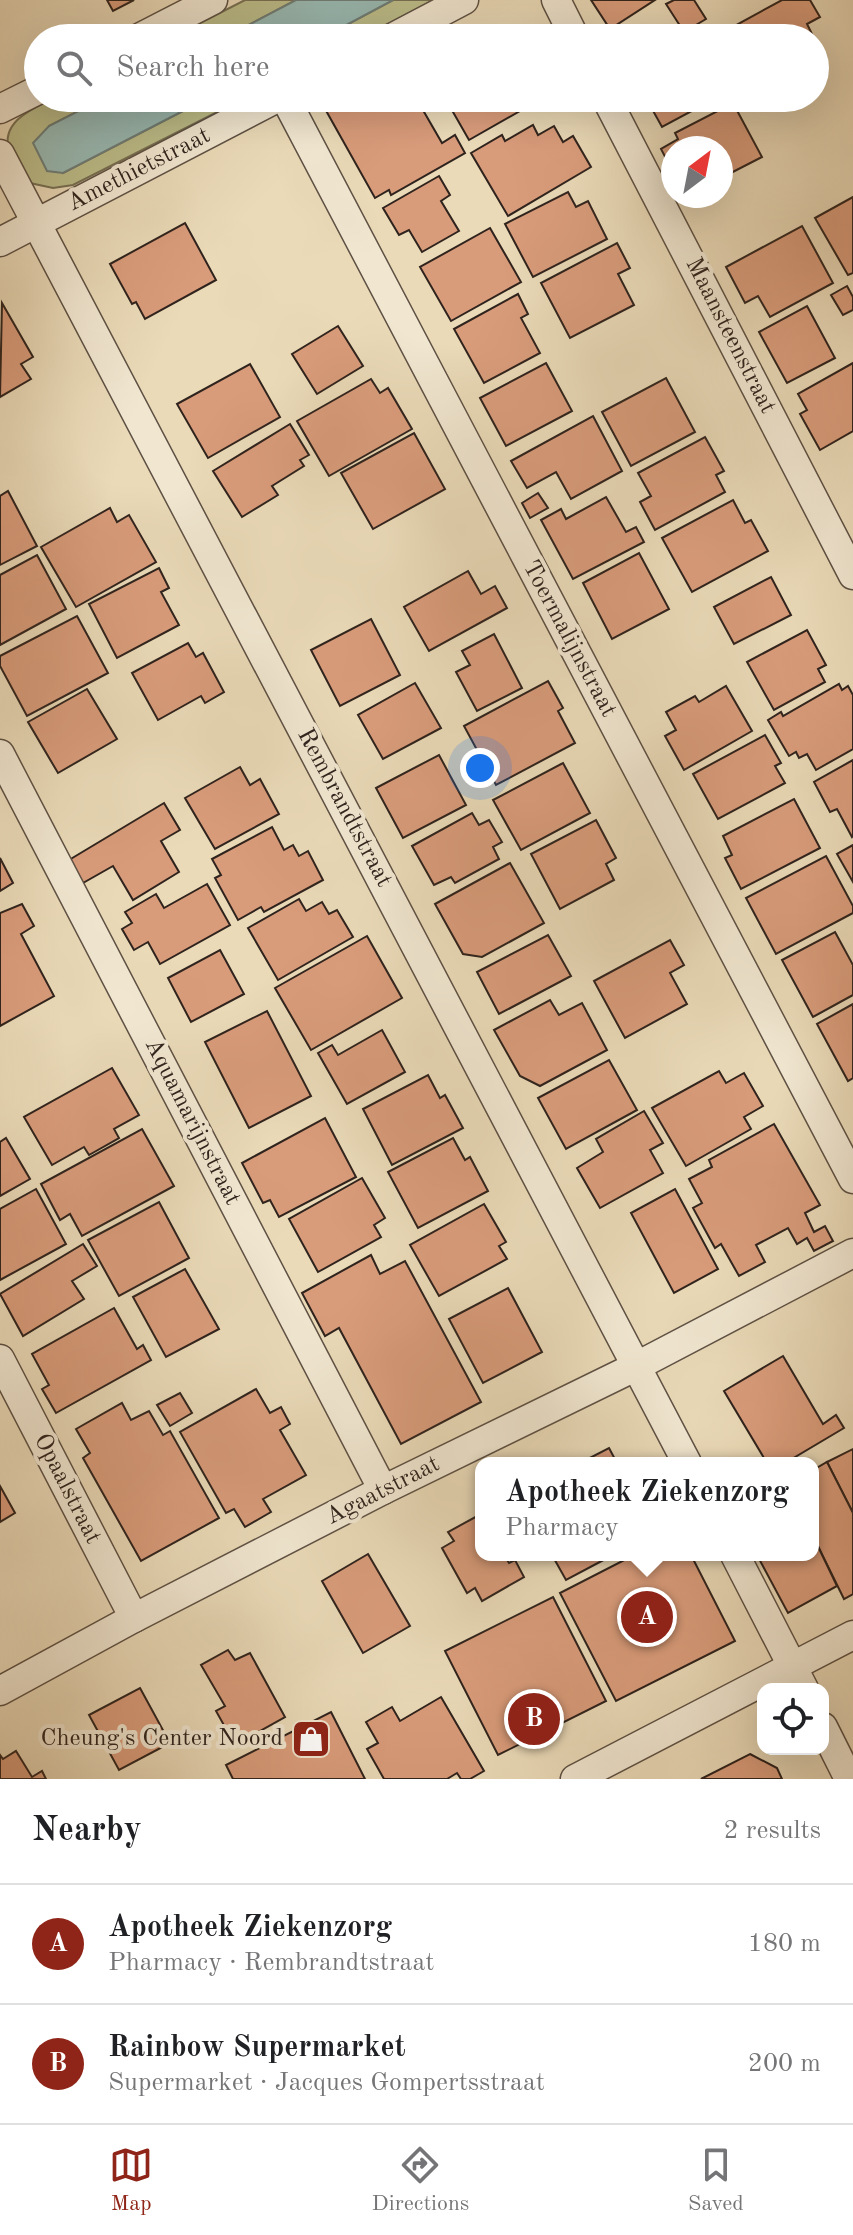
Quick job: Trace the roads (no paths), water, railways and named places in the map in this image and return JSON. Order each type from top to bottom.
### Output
[{"type":"street","points":[[166,24],[213,0]]},
{"type":"street","points":[[419,24],[464,0]]},
{"type":"street","points":[[556,0],[568,24]]},
{"type":"street","points":[[0,109],[24,97]]},
{"type":"street","name":"Amethietstraat","points":[[0,242],[250,112]]},
{"type":"street","name":"Toermalijnstraat","points":[[292,112],[853,1179]]},
{"type":"street","name":"Maansteenstraat","points":[[613,112],[853,575]]},
{"type":"street","name":"Rembrandtstraat","points":[[0,154],[684,1457]]},
{"type":"street","name":"Aquamarijnstraat","points":[[0,754],[383,1490]]},
{"type":"street","name":"Agaatstraat","points":[[0,1691],[383,1490],[637,1366],[853,1253]]},
{"type":"street","name":"Opaalstraat","points":[[0,1359],[134,1618]]},
{"type":"street","points":[[738,1561],[798,1678]]},
{"type":"street","points":[[575,1779],[798,1678],[853,1635]]},
{"type":"street","points":[[829,1739],[849,1779]]},
{"type":"water","points":[[296,0],[393,0],[348,24],[251,24]]},
{"type":"water","points":[[76,112],[181,112],[63,173],[47,171],[33,143],[49,126]]},
{"type":"place","name":"Apotheek Ziekenzorg","points":[[647,1617]]},
{"type":"place","name":"Rainbow Supermarket","points":[[534,1719]]},
{"type":"place","name":"Cheung's Center Noord","points":[[311,1739]]}]
